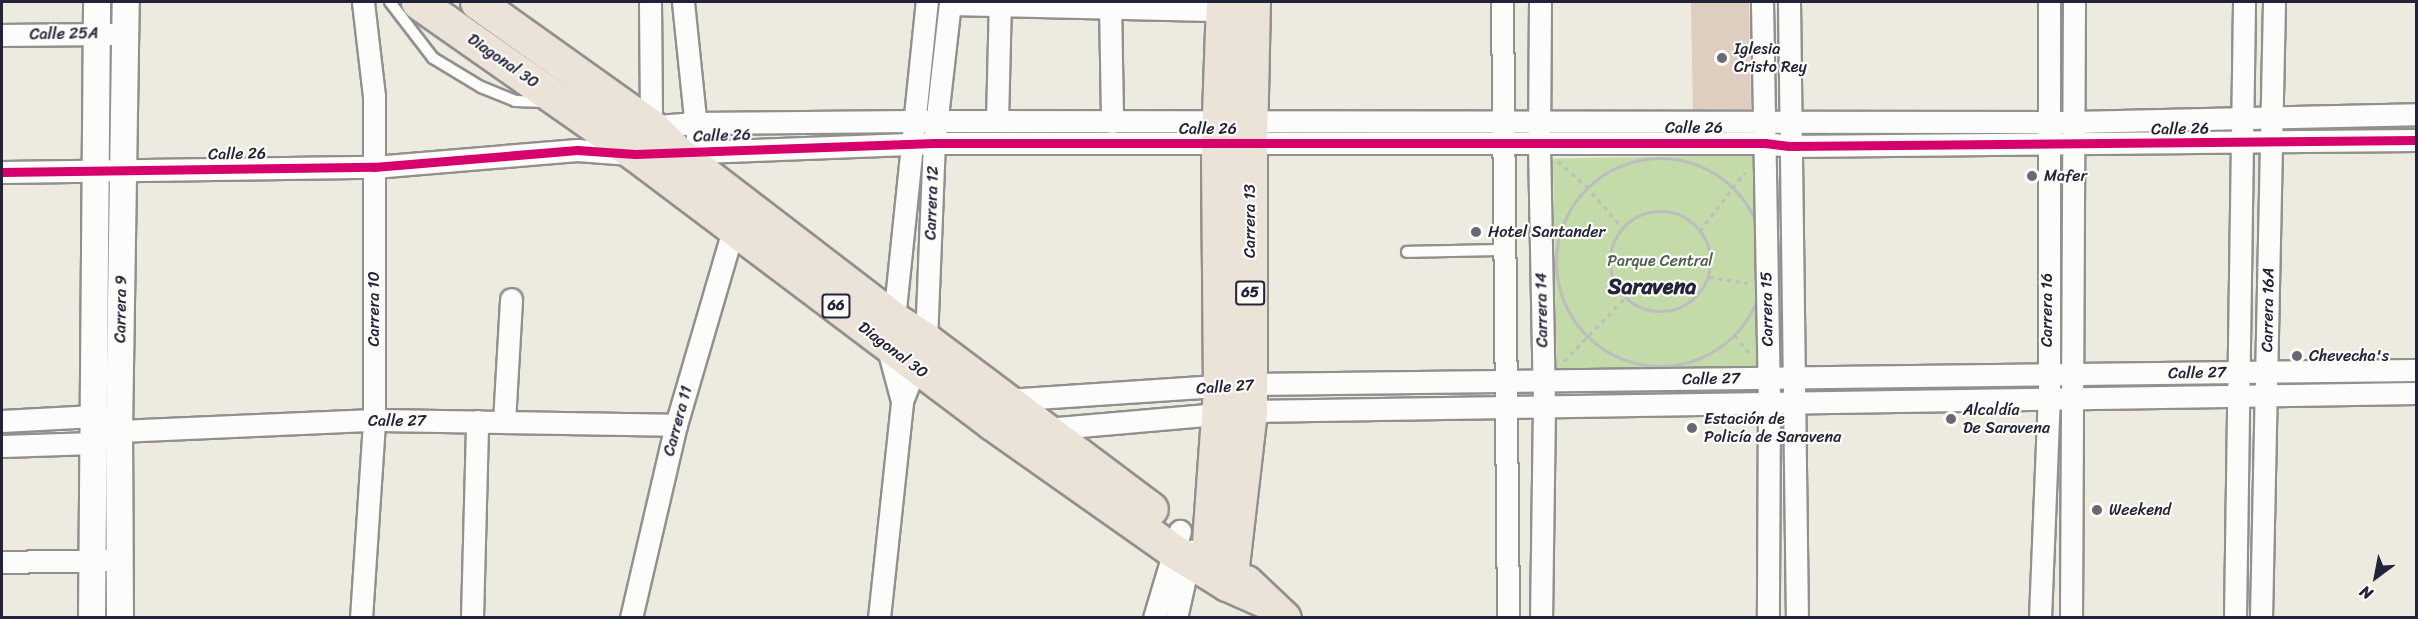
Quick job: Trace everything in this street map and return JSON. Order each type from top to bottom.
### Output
[{"type":"main road","name":"Diagonal 30","points":[[418,2],[609,135],[734,227],[891,332],[1272,608]]},
{"type":"main road","name":"Diagonal 30","points":[[477,2],[688,152],[891,332]]},
{"type":"main road","name":"Carrera 13","points":[[1201,557],[1234,399],[1233,4]]},
{"type":"main road","name":"Diagonal 30","points":[[921,354],[1006,400],[1046,429],[1201,557]]},
{"type":"street","name":"Carrera 9","points":[[92,618],[97,2]]},
{"type":"street","name":"Carrera 9","points":[[120,618],[119,431],[126,2]]},
{"type":"street","name":"Carrera 10","points":[[361,618],[374,420],[374,96],[363,2]]},
{"type":"street","points":[[650,2],[651,126]]},
{"type":"street","points":[[683,2],[695,123],[688,152]]},
{"type":"street","name":"Carrera 12","points":[[879,618],[902,401],[891,332],[927,2]]},
{"type":"street","points":[[1502,2],[1508,618]]},
{"type":"street","name":"Carrera 14","points":[[1540,2],[1539,144],[1544,381],[1541,618]]},
{"type":"street","name":"Carrera 15","points":[[1762,2],[1768,378],[1768,618]]},
{"type":"street","name":"Carrera 15","points":[[1789,2],[1789,146],[1797,618]]},
{"type":"street","name":"Carrera 16","points":[[2040,618],[2049,398],[2047,375],[2049,2]]},
{"type":"street","name":"Carrera 16","points":[[2071,618],[2074,2]]},
{"type":"street","name":"Carrera 16A","points":[[2235,618],[2244,2]]},
{"type":"street","name":"Carrera 16A","points":[[2261,618],[2274,2]]},
{"type":"street","points":[[950,3],[1233,4]]},
{"type":"street","name":"Carrera 12","points":[[902,401],[921,354],[934,143],[950,3]]},
{"type":"street","points":[[997,122],[999,3]]},
{"type":"street","points":[[1110,5],[1112,122]]},
{"type":"street","name":"Calle 25A","points":[[2,35],[126,34]]},
{"type":"street","name":"Calle 26","points":[[2,172],[374,167],[577,150],[635,154],[1504,122],[2074,122],[2416,114]]},
{"type":"street","name":"Calle 26","points":[[577,150],[609,135],[651,126],[695,123],[913,121],[1112,122],[1234,133],[1505,144],[1765,143],[1789,146],[2048,146],[2416,140]]},
{"type":"street","name":"Carrera 11","points":[[630,618],[676,425],[734,227]]},
{"type":"street","points":[[504,422],[511,299]]},
{"type":"street","name":"Calle 27","points":[[1046,429],[1234,399],[1507,381],[2416,370]]},
{"type":"street","name":"Calle 27","points":[[1006,400],[1234,399],[1544,406],[2416,393]]},
{"type":"street","points":[[2,421],[94,416],[119,431]]},
{"type":"street","name":"Calle 27","points":[[2,446],[94,443],[119,431],[374,420],[676,425]]},
{"type":"street","points":[[472,618],[477,421]]},
{"type":"street","points":[[1154,618],[1201,557]]},
{"type":"street","points":[[1176,618],[1201,557]]},
{"type":"street","points":[[2,562],[92,562],[120,559]]},
{"type":"lane","points":[[390,2],[433,58],[481,87],[515,101],[562,102]]},
{"type":"lane","points":[[1407,252],[1506,250]]},
{"type":"path","points":[[1700,231],[1734,188],[1765,143]]},
{"type":"path","points":[[1539,144],[1586,186],[1622,227]]},
{"type":"path","points":[[1674,158],[1708,169],[1734,188],[1755,218],[1765,270],[1759,298],[1735,335],[1702,358],[1684,364],[1647,366],[1621,359],[1589,338],[1567,310],[1555,259],[1566,215],[1586,186],[1618,165],[1637,159],[1674,158]]},
{"type":"path","points":[[1667,211],[1684,217],[1700,231],[1705,238],[1710,269],[1709,277],[1696,298],[1674,311],[1642,309],[1625,298],[1617,287],[1610,259],[1616,236],[1622,227],[1642,214],[1667,211]]},
{"type":"path","points":[[1709,277],[1761,285]]},
{"type":"path","points":[[1544,381],[1589,338],[1625,298]]},
{"type":"green space","name":"Parque Central","points":[[1758,155],[1762,370],[1557,374],[1553,159]]},
{"type":"building","name":"Iglesia Cristo Rey","points":[[1749,2],[1751,109],[1693,110],[1691,3]]},
{"type":"cycle path","points":[[2,172],[374,167],[577,150],[635,154],[934,143],[1765,143],[1789,146],[2416,140]]},
{"type":"place","name":"Iglesia Cristo Rey","points":[[1722,58]]},
{"type":"place","name":"Mafer","points":[[2032,176]]},
{"type":"place","name":"Hotel Santander","points":[[1476,232]]},
{"type":"place","name":"Chevecha's","points":[[2297,356]]},
{"type":"place","name":"Alcaldía De Saravena","points":[[1951,419]]},
{"type":"place","name":"Estación de Policía de Saravena","points":[[1692,428]]},
{"type":"place","name":"Weekend","points":[[2097,510]]},
{"type":"district","name":"Saravena","points":[[1652,287]]}]
